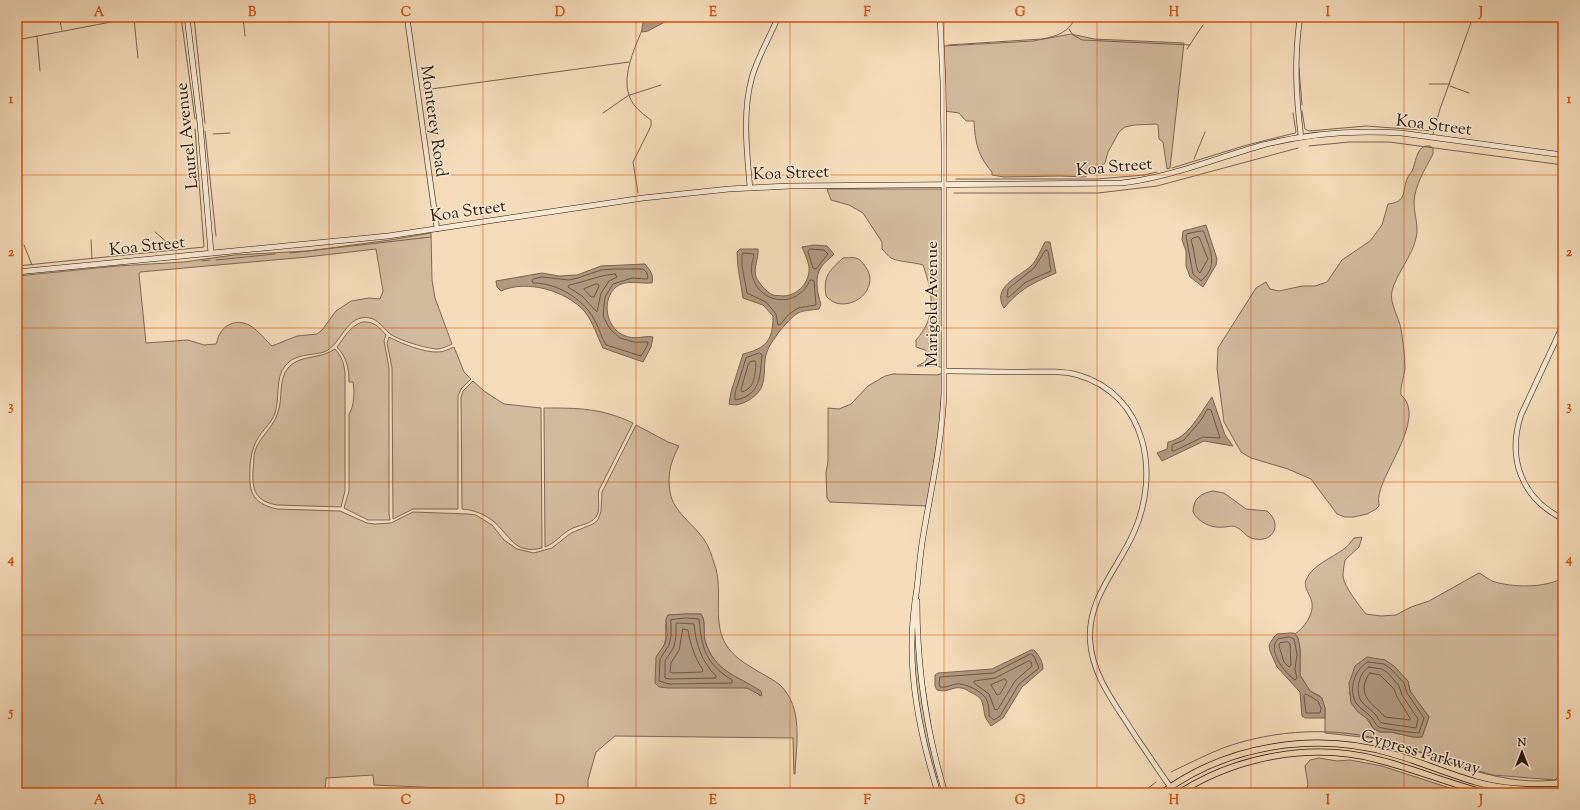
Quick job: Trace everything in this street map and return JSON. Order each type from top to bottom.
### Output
[{"type":"main road","name":"Laurel Avenue","points":[[187,17],[200,123],[211,253]]},
{"type":"main road","name":"Marigold Avenue","points":[[938,793],[924,741],[912,670],[912,628],[923,538],[942,423],[945,371],[943,82],[940,17]]},
{"type":"main road","name":"Koa Street","points":[[17,272],[357,239],[438,229],[643,198],[750,188],[944,184],[1100,184],[1142,180],[1177,172],[1264,145],[1301,137],[1343,132],[1396,133],[1563,155]]},
{"type":"main road","name":"Marigold Avenue","points":[[917,588],[919,654],[923,698],[930,739],[945,793]]},
{"type":"main road","name":"Cypress Parkway","points":[[1162,793],[1194,773],[1234,756],[1261,748],[1289,744],[1318,743],[1343,744],[1393,754],[1476,782],[1497,786],[1540,790],[1563,789]]},
{"type":"main road","name":"Cypress Parkway","points":[[1179,793],[1209,776],[1256,759],[1315,752],[1352,754],[1378,759],[1486,793]]},
{"type":"street","name":"Monterey Road","points":[[407,17],[438,229]]},
{"type":"street","points":[[750,188],[746,121],[749,90],[758,60],[778,17]]},
{"type":"street","points":[[1300,17],[1296,43],[1295,78],[1301,137]]},
{"type":"street","points":[[1563,325],[1521,415],[1517,428],[1515,445],[1518,469],[1530,492],[1545,508],[1563,519]]},
{"type":"street","points":[[945,371],[1057,372],[1078,375],[1097,383],[1111,392],[1124,405],[1135,421],[1143,440],[1146,459],[1143,504],[1134,534],[1097,599],[1092,618],[1090,644],[1095,667],[1104,687],[1175,793]]},
{"type":"shaded area","points":[[1071,34],[1094,39],[1184,43],[1170,168],[1167,169],[1163,142],[1159,139],[1158,125],[1156,124],[1125,127],[1119,132],[1108,152],[1105,163],[1085,177],[1004,177],[992,175],[992,172],[983,160],[978,148],[975,136],[974,121],[966,121],[959,113],[945,111],[943,46],[1033,41]]},
{"type":"shaded area","points":[[1425,146],[1430,146],[1433,148],[1433,154],[1416,189],[1414,206],[1417,229],[1416,238],[1411,252],[1397,277],[1391,296],[1400,324],[1404,348],[1405,368],[1401,395],[1408,405],[1409,417],[1401,444],[1382,485],[1379,497],[1379,506],[1367,514],[1354,517],[1345,517],[1337,514],[1311,479],[1288,469],[1251,458],[1241,452],[1224,422],[1217,369],[1218,348],[1256,288],[1266,282],[1270,289],[1279,291],[1302,286],[1315,286],[1327,282],[1342,260],[1370,241],[1382,225],[1388,204],[1398,201],[1403,196],[1407,179],[1412,171],[1418,153]]},
{"type":"shaded area","points":[[827,189],[943,189],[943,368],[937,366],[917,366],[925,362],[929,355],[925,350],[916,347],[916,340],[927,323],[931,304],[929,285],[923,265],[890,257],[882,249],[882,242],[863,213],[849,205],[831,200]]},
{"type":"shaded area","points":[[431,233],[432,280],[435,298],[452,344],[438,349],[413,344],[393,336],[373,319],[362,318],[355,320],[335,343],[324,352],[298,357],[289,362],[285,366],[280,376],[274,416],[262,432],[254,446],[252,454],[250,482],[251,489],[256,499],[261,503],[277,509],[340,511],[367,523],[375,524],[391,523],[413,512],[476,515],[492,525],[504,540],[517,549],[534,553],[552,548],[571,533],[593,524],[598,520],[601,511],[602,492],[636,425],[668,442],[679,446],[669,473],[669,485],[672,499],[679,512],[708,546],[717,573],[719,624],[725,643],[740,660],[780,685],[788,694],[793,705],[797,727],[795,774],[793,738],[615,736],[596,752],[588,780],[588,793],[468,793],[467,789],[374,785],[373,775],[326,778],[325,793],[17,793],[17,276],[117,266],[184,262],[234,255],[308,251]],"holes":[[[376,249],[383,291],[380,299],[369,298],[351,301],[336,311],[322,330],[317,334],[297,336],[272,346],[255,329],[245,323],[239,322],[225,327],[219,335],[216,344],[204,345],[188,340],[146,343],[140,272],[307,257]],[[701,614],[703,617],[705,641],[714,660],[727,672],[760,691],[760,696],[749,688],[735,687],[656,657],[664,645],[668,615]]]},
{"type":"shaded area","points":[[843,258],[854,258],[860,260],[869,273],[870,281],[868,288],[859,299],[844,304],[836,303],[826,296],[825,289],[828,274]]},
{"type":"shaded area","points":[[362,322],[370,322],[386,335],[384,341],[389,368],[390,520],[368,520],[344,508],[349,491],[349,414],[354,399],[354,390],[353,382],[349,382],[349,372],[345,359],[337,347],[350,329]]},
{"type":"shaded area","points":[[389,337],[426,351],[442,352],[454,347],[464,372],[471,379],[461,389],[458,396],[458,509],[413,509],[393,519],[392,368],[387,343]]},
{"type":"shaded area","points":[[335,349],[342,360],[345,374],[345,491],[341,507],[277,505],[264,501],[256,494],[254,489],[254,455],[259,442],[276,417],[285,373],[288,368],[298,361],[323,355]]},
{"type":"shaded area","points":[[943,373],[940,423],[927,506],[830,502],[827,498],[826,473],[828,461],[828,408],[839,409],[851,404],[868,386],[885,376],[893,374],[937,375]]},
{"type":"shaded area","points":[[473,381],[484,391],[504,404],[541,408],[542,548],[525,549],[513,542],[499,526],[490,519],[475,511],[462,509],[461,397],[463,391]]},
{"type":"shaded area","points":[[544,408],[590,410],[611,414],[633,423],[599,490],[598,511],[596,517],[591,522],[567,531],[545,547]]},
{"type":"shaded area","points":[[1213,491],[1224,493],[1246,509],[1267,511],[1275,522],[1273,532],[1265,539],[1258,539],[1249,537],[1234,526],[1215,527],[1202,522],[1195,516],[1193,507],[1199,497],[1205,493]]},
{"type":"shaded area","points":[[1362,537],[1359,547],[1345,560],[1343,576],[1349,590],[1366,614],[1381,616],[1396,615],[1411,607],[1429,601],[1479,573],[1492,581],[1519,586],[1547,584],[1563,578],[1563,748],[1558,777],[1555,780],[1493,775],[1453,764],[1412,749],[1371,738],[1325,733],[1325,708],[1320,696],[1310,691],[1300,675],[1300,649],[1298,638],[1295,634],[1305,624],[1311,612],[1312,603],[1305,583],[1309,575],[1317,566],[1345,548],[1354,538]],"holes":[[[1380,660],[1385,660],[1408,681],[1410,691],[1429,717],[1422,737],[1413,737],[1391,732],[1380,732],[1373,728],[1349,693]]]},
{"type":"shaded area","points":[[916,615],[917,639],[939,776],[935,777],[922,724],[915,683],[913,649]]},
{"type":"shaded area","points":[[1319,758],[1337,761],[1350,760],[1382,766],[1465,793],[1305,793],[1308,785],[1305,766],[1310,760]]},
{"type":"water","points":[[644,17],[674,17],[648,31],[642,32]]},
{"type":"water","points":[[1206,225],[1217,259],[1216,265],[1203,287],[1190,277],[1186,266],[1186,251],[1182,240],[1183,231]]},
{"type":"water","points":[[1045,242],[1050,242],[1056,273],[1022,291],[1004,308],[1001,301],[1001,294],[1004,288],[1008,283],[1033,264]]},
{"type":"water","points":[[814,245],[827,246],[834,254],[819,270],[817,290],[821,304],[819,309],[800,312],[786,324],[772,342],[767,352],[764,377],[760,390],[748,401],[733,405],[729,404],[731,392],[743,354],[758,349],[767,342],[772,331],[773,324],[773,316],[763,305],[743,298],[737,252],[740,249],[758,249],[755,270],[756,277],[768,292],[774,295],[787,296],[796,292],[804,285],[809,269],[802,247]]},
{"type":"water","points":[[645,264],[652,275],[652,283],[629,282],[616,287],[611,292],[607,306],[609,320],[617,331],[632,338],[653,337],[651,347],[643,362],[603,348],[588,316],[568,298],[546,289],[534,287],[523,286],[501,291],[497,287],[496,281],[542,273],[559,276],[577,275],[601,266]]},
{"type":"water","points":[[1212,397],[1225,435],[1233,446],[1204,441],[1162,461],[1157,453],[1167,449],[1168,442],[1182,436],[1188,430]]},
{"type":"water","points":[[701,614],[703,617],[705,641],[714,660],[727,672],[761,691],[762,696],[747,688],[669,688],[659,687],[655,683],[656,657],[665,644],[667,635],[666,619],[668,615]]},
{"type":"water","points":[[1294,633],[1298,638],[1300,649],[1300,675],[1310,691],[1322,698],[1325,708],[1325,718],[1305,718],[1302,716],[1300,692],[1277,667],[1270,651],[1269,645],[1277,634]]},
{"type":"water","points":[[1031,650],[1034,650],[1039,656],[1043,669],[1022,687],[1003,718],[991,726],[985,716],[982,701],[978,696],[963,688],[941,691],[937,690],[935,686],[935,675],[938,673],[992,669]]},
{"type":"water","points":[[1367,657],[1385,660],[1394,666],[1408,681],[1410,691],[1429,717],[1422,737],[1413,737],[1391,732],[1380,732],[1373,728],[1369,720],[1358,712],[1351,703],[1349,683],[1355,666]]},
{"type":"waterway","points":[[59,17],[62,30]]},
{"type":"waterway","points":[[17,40],[137,17]]},
{"type":"waterway","points":[[181,17],[195,119]]},
{"type":"waterway","points":[[194,17],[205,123]]},
{"type":"waterway","points":[[243,17],[245,36]]},
{"type":"waterway","points":[[948,45],[1048,38],[1058,35],[1066,30],[1076,17]]},
{"type":"waterway","points":[[1433,134],[1440,109],[1473,17]]},
{"type":"waterway","points":[[134,19],[138,58]]},
{"type":"waterway","points":[[1187,49],[1203,25]]},
{"type":"waterway","points":[[1069,29],[1073,35],[1082,40],[1190,45]]},
{"type":"waterway","points":[[638,193],[633,162],[651,126],[651,120],[640,111],[631,100],[627,83],[629,65],[642,30]]},
{"type":"waterway","points":[[37,36],[40,71]]},
{"type":"waterway","points":[[424,90],[629,62]]},
{"type":"waterway","points":[[1299,68],[1302,105]]},
{"type":"waterway","points":[[1429,84],[1450,84]]},
{"type":"waterway","points":[[630,95],[661,85]]},
{"type":"waterway","points":[[1450,86],[1469,93]]},
{"type":"waterway","points":[[603,113],[629,95]]},
{"type":"waterway","points":[[1302,111],[1305,129],[1309,131],[1366,126],[1434,131]]},
{"type":"waterway","points":[[1172,168],[1247,145],[1295,133],[1293,113]]},
{"type":"waterway","points":[[17,266],[204,247],[195,129]]},
{"type":"waterway","points":[[205,131],[216,236]]},
{"type":"waterway","points":[[1194,159],[1205,132]]},
{"type":"waterway","points":[[213,134],[230,133]]},
{"type":"waterway","points":[[1309,146],[1349,142],[1389,142],[1563,165]]},
{"type":"waterway","points":[[954,193],[1098,193],[1157,186],[1298,148]]},
{"type":"waterway","points":[[956,179],[1097,179],[1144,175],[1157,172]]},
{"type":"waterway","points":[[155,232],[176,250]]},
{"type":"waterway","points":[[290,253],[431,237]]},
{"type":"waterway","points":[[91,240],[92,259]]},
{"type":"waterway","points":[[24,245],[32,265]]},
{"type":"waterway","points":[[216,260],[275,254]]},
{"type":"waterway","points":[[202,261],[210,260]]},
{"type":"waterway","points":[[1171,772],[1223,748],[1243,742],[1285,734],[1328,732],[1370,737],[1390,742],[1475,771],[1497,776],[1519,780],[1541,781],[1563,779]]},
{"type":"waterway","points":[[1142,793],[1156,782]]}]
